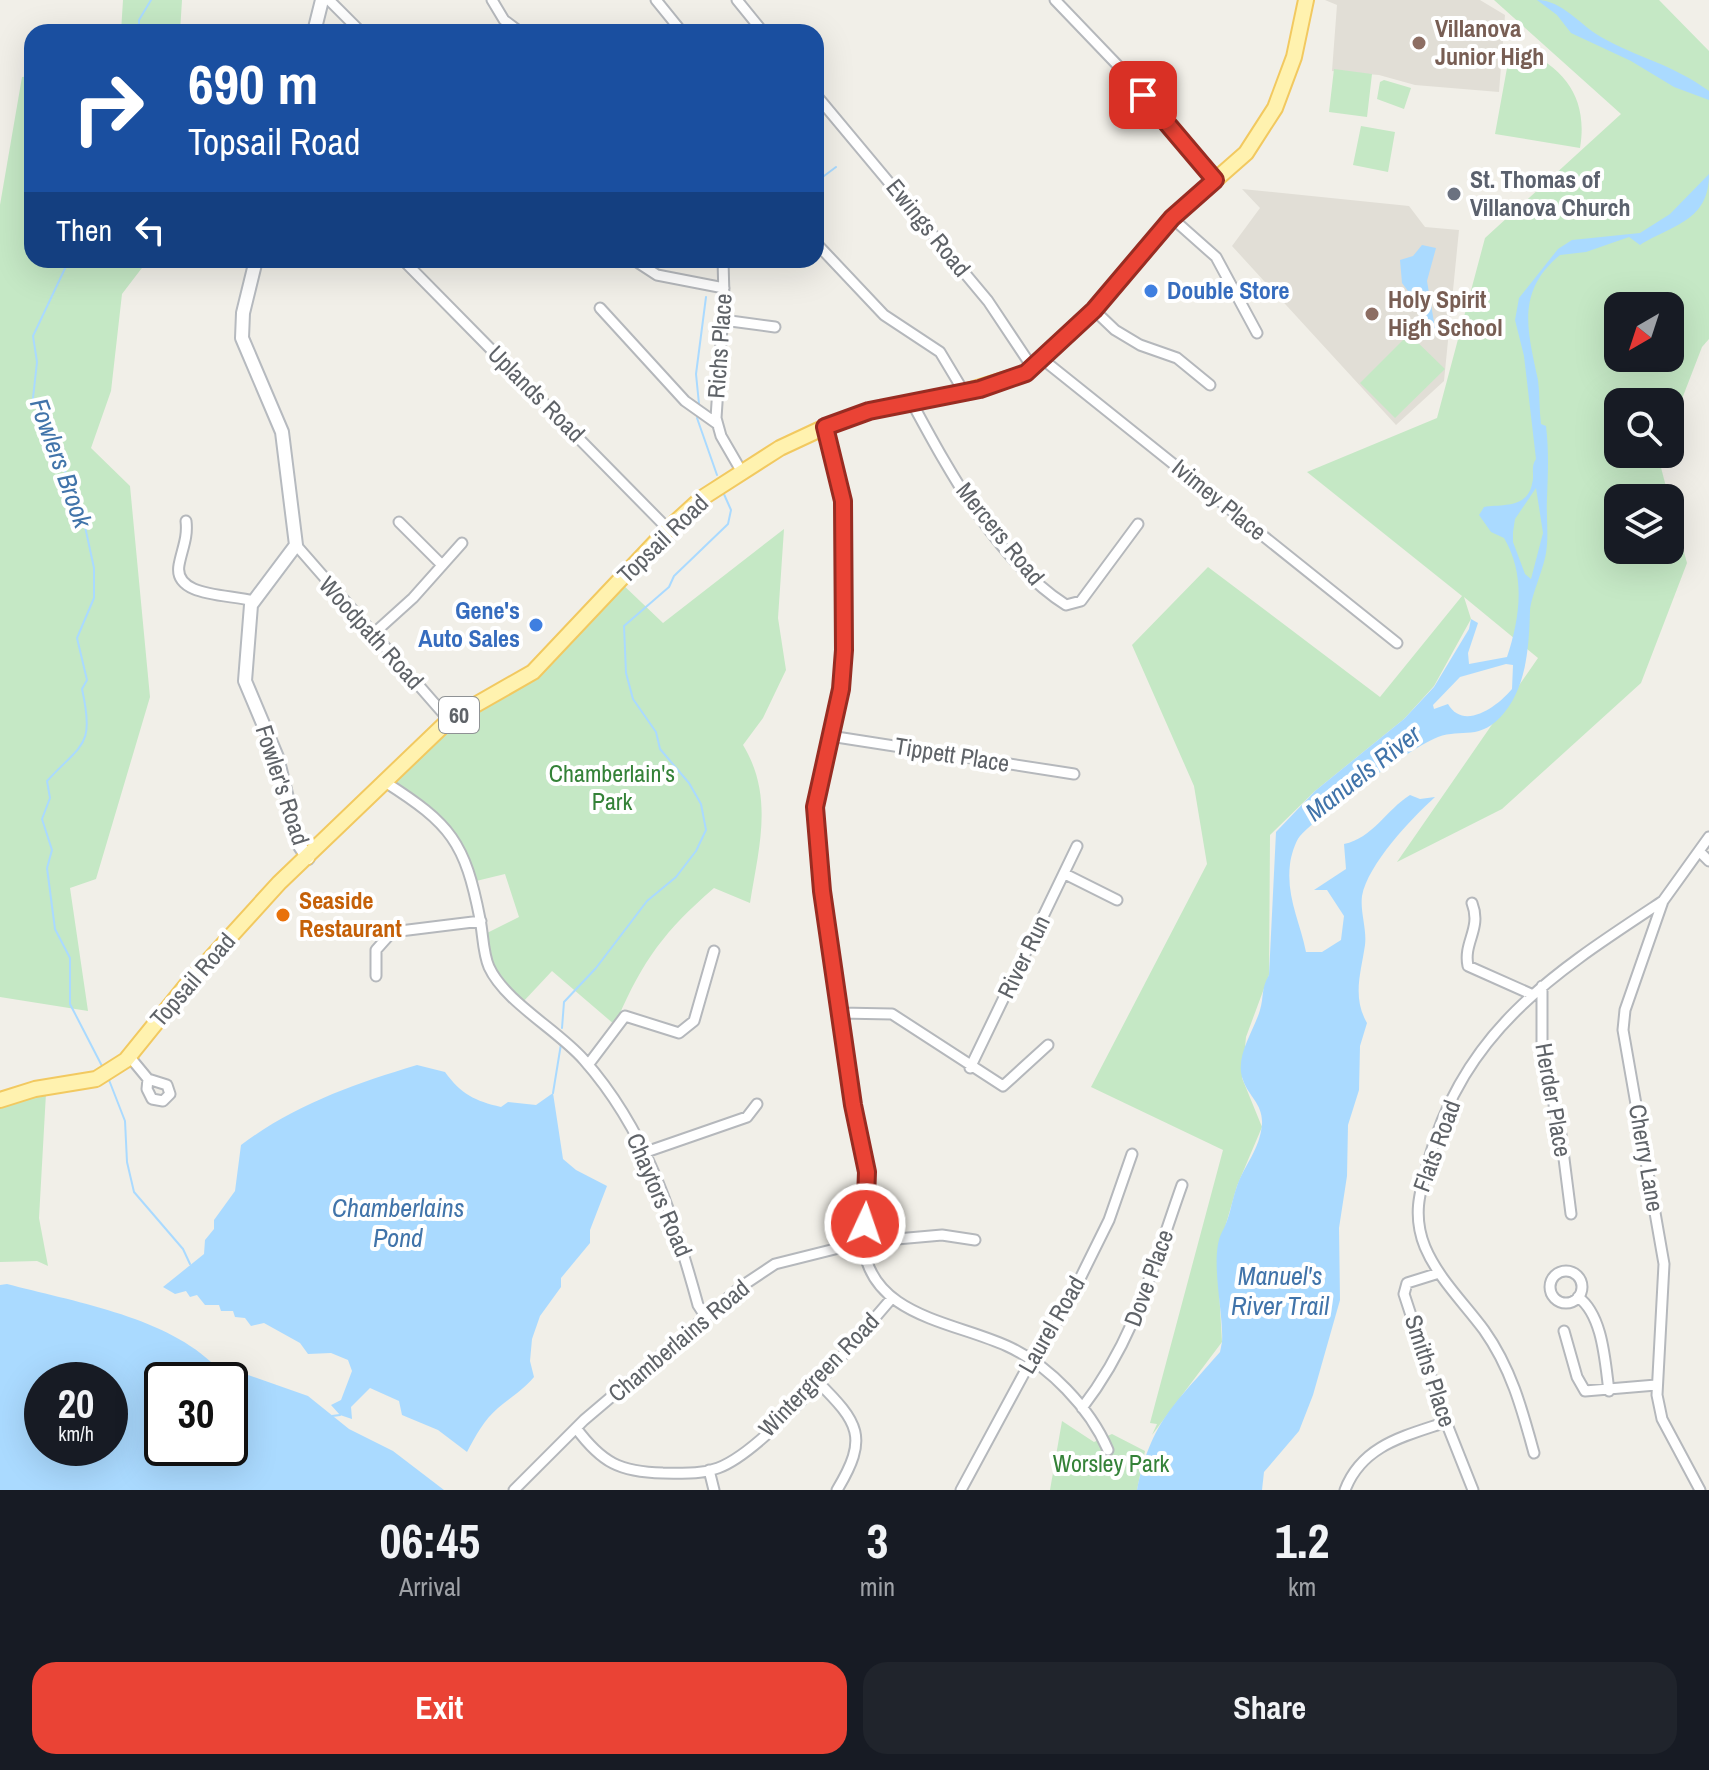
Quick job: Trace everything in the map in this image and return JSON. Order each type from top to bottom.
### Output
[{"type":"main road","name":"Topsail Road","points":[[0,1100],[35,1089],[96,1079],[129,1056],[189,982],[279,883],[449,720],[533,672],[668,529],[702,498],[780,448],[825,427],[911,401],[995,385],[1036,362],[1094,310],[1172,218],[1246,153],[1275,108],[1294,57],[1306,0]]},
{"type":"street","points":[[316,24],[322,0]]},
{"type":"street","points":[[329,0],[353,24]]},
{"type":"street","points":[[492,0],[509,24]]},
{"type":"street","points":[[656,0],[676,24]]},
{"type":"street","points":[[737,0],[756,24]]},
{"type":"street","points":[[1055,0],[1126,74],[1215,180]]},
{"type":"street","name":"Ewings Road","points":[[824,105],[1036,362]]},
{"type":"street","points":[[1172,218],[1216,257],[1257,333]]},
{"type":"street","points":[[824,251],[884,315],[940,352],[964,392]]},
{"type":"street","points":[[186,521],[187,539],[178,571],[183,583],[192,589],[253,601],[296,545],[282,432],[242,338],[244,307],[254,268]]},
{"type":"street","name":"Uplands Road","points":[[411,268],[668,529]]},
{"type":"street","points":[[646,268],[657,275],[724,288]]},
{"type":"street","name":"Richs Place","points":[[723,268],[716,423],[743,474]]},
{"type":"street","points":[[600,308],[685,401],[716,423]]},
{"type":"street","points":[[1094,310],[1115,330],[1140,345],[1177,358],[1210,385]]},
{"type":"street","points":[[723,320],[775,327]]},
{"type":"street","name":"Ivimey Place","points":[[1036,362],[1397,643]]},
{"type":"street","name":"Mercers Road","points":[[911,401],[966,496],[1019,564],[1038,584],[1066,605],[1081,601],[1138,524]]},
{"type":"street","points":[[825,427],[843,501],[845,532],[841,689],[815,807],[822,891],[867,1172],[864,1262],[878,1286],[892,1298],[927,1318],[1006,1346],[1032,1361],[1082,1408],[1108,1450]]},
{"type":"street","points":[[399,522],[441,564]]},
{"type":"street","points":[[372,635],[413,598],[462,543]]},
{"type":"street","name":"Woodpath Road","points":[[296,545],[449,720]]},
{"type":"street","name":"Fowler's Road","points":[[253,601],[246,689],[277,757],[298,843],[308,858]]},
{"type":"street","name":"Tippett Place","points":[[830,736],[1074,774]]},
{"type":"street","name":"Chaytors Road","points":[[385,782],[443,823],[456,842],[472,882],[488,966],[503,987],[588,1065],[646,1152],[673,1216],[698,1305],[705,1316]]},
{"type":"street","name":"Cherry Lane","points":[[1700,1490],[1662,1419],[1656,1385],[1664,1264],[1623,1030],[1625,1010],[1663,901],[1709,837]]},
{"type":"street","name":"River Run","points":[[970,1068],[1077,846]]},
{"type":"street","points":[[1699,851],[1709,861]]},
{"type":"street","points":[[1065,874],[1117,900]]},
{"type":"street","name":"Flats Road","points":[[1534,1453],[1508,1369],[1486,1333],[1439,1273],[1416,1224],[1417,1202],[1432,1146],[1480,1050],[1531,994],[1663,901]]},
{"type":"street","points":[[1472,903],[1478,918],[1466,957],[1468,966],[1531,994]]},
{"type":"street","points":[[376,976],[376,950],[392,932],[481,921]]},
{"type":"street","points":[[588,1065],[625,1016],[679,1033],[694,1021],[714,951]]},
{"type":"street","name":"Herder Place","points":[[1542,986],[1542,1052],[1561,1135],[1571,1214]]},
{"type":"street","points":[[840,1013],[892,1014],[970,1068],[1003,1086],[1048,1045]]},
{"type":"street","points":[[129,1056],[148,1079]]},
{"type":"street","points":[[646,1152],[747,1117],[757,1104]]},
{"type":"street","name":"Laurel Road","points":[[961,1490],[1032,1361],[1057,1325],[1105,1228],[1132,1154]]},
{"type":"street","name":"Dove Place","points":[[1082,1408],[1129,1334],[1145,1299],[1182,1185]]},
{"type":"street","name":"Chamberlains Road","points":[[514,1490],[576,1428],[705,1316],[775,1264],[863,1242],[953,1235],[975,1240]]},
{"type":"street","name":"Smiths Place","points":[[1439,1273],[1407,1283],[1404,1287],[1446,1422],[1473,1490]]},
{"type":"street","points":[[1578,1297],[1587,1304],[1594,1319],[1609,1391]]},
{"type":"street","name":"Wintergreen Road","points":[[576,1428],[597,1453],[617,1467],[638,1473],[694,1474],[720,1467],[782,1419],[892,1298]]},
{"type":"street","points":[[1564,1331],[1580,1385],[1589,1393],[1656,1385]]},
{"type":"street","points":[[817,1381],[846,1410],[857,1438],[856,1459],[837,1490]]},
{"type":"street","points":[[1345,1490],[1369,1455],[1382,1443],[1446,1422]]},
{"type":"street","points":[[709,1470],[714,1490]]},
{"type":"shaded area","name":"Villanova Junior High","points":[[1325,0],[1480,0],[1505,15],[1499,92],[1415,85],[1379,75],[1332,71],[1337,5]]},
{"type":"shaded area","name":"Holy Spirit High School","points":[[1242,189],[1409,206],[1425,227],[1459,230],[1444,381],[1396,425],[1232,246],[1260,208]]},
{"type":"green space","points":[[123,0],[182,0],[180,24],[122,24]]},
{"type":"green space","points":[[1494,0],[1659,0],[1709,51],[1709,339],[1702,347],[1684,394],[1684,388],[1604,388],[1604,468],[1661,468],[1665,484],[1604,484],[1604,564],[1684,564],[1684,552],[1687,563],[1641,683],[1502,809],[1397,862],[1538,658],[1464,597],[1471,619],[1434,686],[1404,719],[1315,791],[1270,835],[1269,975],[1246,1037],[1242,1078],[1262,1127],[1237,1186],[1217,1255],[1222,1342],[1152,1435],[1157,1424],[1150,1423],[1223,1150],[1091,1087],[1207,864],[1194,786],[1132,645],[1208,567],[1380,697],[1462,596],[1307,472],[1437,418],[1485,238],[1621,114]]},
{"type":"green space","points":[[1511,46],[1544,61],[1568,83],[1580,112],[1580,148],[1495,134]]},
{"type":"green space","points":[[1334,69],[1372,74],[1367,117],[1329,112]]},
{"type":"green space","points":[[22,77],[24,268],[142,268],[122,294],[111,391],[91,448],[130,486],[150,697],[96,879],[70,888],[88,1011],[0,997],[0,205]]},
{"type":"green space","points":[[1384,80],[1411,88],[1404,109],[1377,99],[1380,82]]},
{"type":"green space","points":[[1361,126],[1395,132],[1388,172],[1353,165]]},
{"type":"green space","points":[[1409,334],[1445,369],[1395,418],[1360,383]]},
{"type":"green space","name":"Chamberlain's Park","points":[[784,529],[778,618],[786,670],[763,718],[743,745],[758,783],[762,822],[750,903],[714,888],[696,904],[667,934],[644,966],[615,1025],[552,971],[522,1003],[488,966],[483,935],[519,917],[505,874],[472,882],[443,823],[385,782],[449,720],[533,672],[619,581],[663,623]]},
{"type":"green space","points":[[46,1093],[39,1218],[48,1266],[37,1261],[0,1262],[0,1107]]},
{"type":"green space","name":"Worsley Park","points":[[1062,1421],[1094,1442],[1112,1434],[1145,1451],[1137,1490],[1050,1490]]},
{"type":"water","points":[[1537,0],[1555,4],[1601,37],[1695,82],[1709,91],[1709,100],[1674,87],[1631,61],[1571,33],[1557,15]]},
{"type":"water","name":"Manuel's River Trail","points":[[1709,174],[1703,202],[1696,212],[1677,226],[1640,245],[1629,237],[1586,252],[1560,255],[1536,283],[1531,298],[1529,329],[1538,380],[1541,424],[1546,426],[1547,435],[1547,539],[1531,605],[1525,664],[1512,702],[1487,728],[1438,737],[1387,767],[1311,826],[1298,839],[1292,853],[1290,887],[1306,952],[1322,952],[1341,940],[1344,916],[1327,890],[1314,890],[1346,869],[1344,844],[1363,836],[1410,795],[1420,799],[1435,797],[1381,856],[1362,896],[1365,939],[1359,994],[1367,1023],[1360,1046],[1359,1090],[1348,1125],[1347,1176],[1339,1228],[1340,1300],[1313,1395],[1299,1431],[1264,1472],[1262,1490],[1137,1490],[1150,1447],[1167,1415],[1220,1352],[1222,1330],[1218,1243],[1262,1124],[1258,1106],[1243,1080],[1241,1062],[1269,975],[1276,832],[1315,791],[1404,719],[1434,687],[1469,629],[1471,619],[1478,623],[1468,653],[1469,664],[1507,657],[1518,612],[1516,567],[1504,538],[1491,532],[1479,515],[1484,507],[1505,505],[1525,498],[1533,480],[1536,459],[1524,356],[1515,320],[1519,298],[1558,249],[1572,240],[1640,233],[1670,214]],"holes":[[[1536,488],[1543,533],[1531,579],[1525,574],[1513,542],[1513,532],[1515,519]],[[1506,664],[1513,665],[1512,689],[1490,708],[1472,716],[1463,716],[1448,704],[1434,709],[1433,705],[1460,677]]]},
{"type":"water","points":[[1422,245],[1436,248],[1427,281],[1435,328],[1428,329],[1419,322],[1419,306],[1402,283],[1400,260],[1413,256]]},
{"type":"water","name":"Chamberlains Pond","points":[[417,1065],[445,1072],[469,1096],[501,1107],[508,1102],[536,1105],[553,1093],[563,1159],[576,1170],[607,1186],[590,1230],[590,1243],[561,1278],[561,1287],[540,1316],[532,1339],[530,1361],[534,1377],[489,1418],[467,1452],[438,1430],[402,1415],[399,1401],[370,1388],[351,1407],[352,1419],[340,1415],[331,1405],[341,1400],[352,1371],[348,1360],[331,1353],[308,1354],[300,1343],[264,1323],[251,1326],[245,1318],[235,1317],[233,1311],[221,1311],[219,1305],[205,1305],[197,1295],[190,1297],[186,1291],[175,1294],[163,1287],[204,1254],[205,1240],[214,1229],[214,1220],[235,1191],[241,1145],[282,1118],[325,1097]]},
{"type":"water","points":[[7,1284],[87,1304],[142,1322],[191,1346],[211,1362],[144,1362],[144,1466],[248,1466],[248,1375],[308,1396],[349,1429],[393,1451],[444,1490],[0,1490],[0,1285]]},
{"type":"waterway","name":"Fowlers Brook","points":[[139,24],[151,0]]},
{"type":"waterway","points":[[824,176],[836,167]]},
{"type":"waterway","name":"Fowlers Brook","points":[[65,268],[33,336],[37,362],[33,398],[81,508],[94,568],[94,598],[77,638],[87,680],[82,689],[86,734],[77,750],[47,781],[50,798],[42,819],[52,850],[47,868],[55,929],[70,958],[70,1004],[102,1066]]},
{"type":"waterway","points":[[699,404],[696,374],[706,297]]},
{"type":"waterway","points":[[697,418],[717,475]]},
{"type":"waterway","points":[[562,1028],[564,1002],[596,968],[647,901],[676,877],[696,851],[706,830],[701,804],[689,783],[660,749],[656,732],[633,699],[626,673],[624,626],[669,587],[674,576],[728,524],[731,510],[723,492]]},
{"type":"waterway","points":[[553,1093],[561,1044]]},
{"type":"waterway","name":"Fowlers Brook","points":[[109,1080],[125,1121],[127,1162],[134,1192],[183,1249],[190,1264]]},
{"type":"waterway","points":[[332,1416],[340,1415]]},
{"type":"place","name":"Villanova Junior High","points":[[1419,43]]},
{"type":"place","name":"St. Thomas of Villanova Church","points":[[1454,194]]},
{"type":"place","name":"Double Store","points":[[1151,291]]},
{"type":"place","name":"Holy Spirit High School","points":[[1372,314]]},
{"type":"place","name":"Gene's Auto Sales","points":[[536,625]]},
{"type":"place","name":"Seaside Restaurant","points":[[283,915]]},
{"type":"route","points":[[865,1224],[867,1172],[853,1105],[822,891],[815,807],[841,689],[844,650],[843,501],[825,427],[869,411],[980,389],[1026,373],[1094,310],[1172,218],[1215,180],[1143,95]]},
{"type":"water label","name":"Manuels River","points":[[1363,773]]}]
